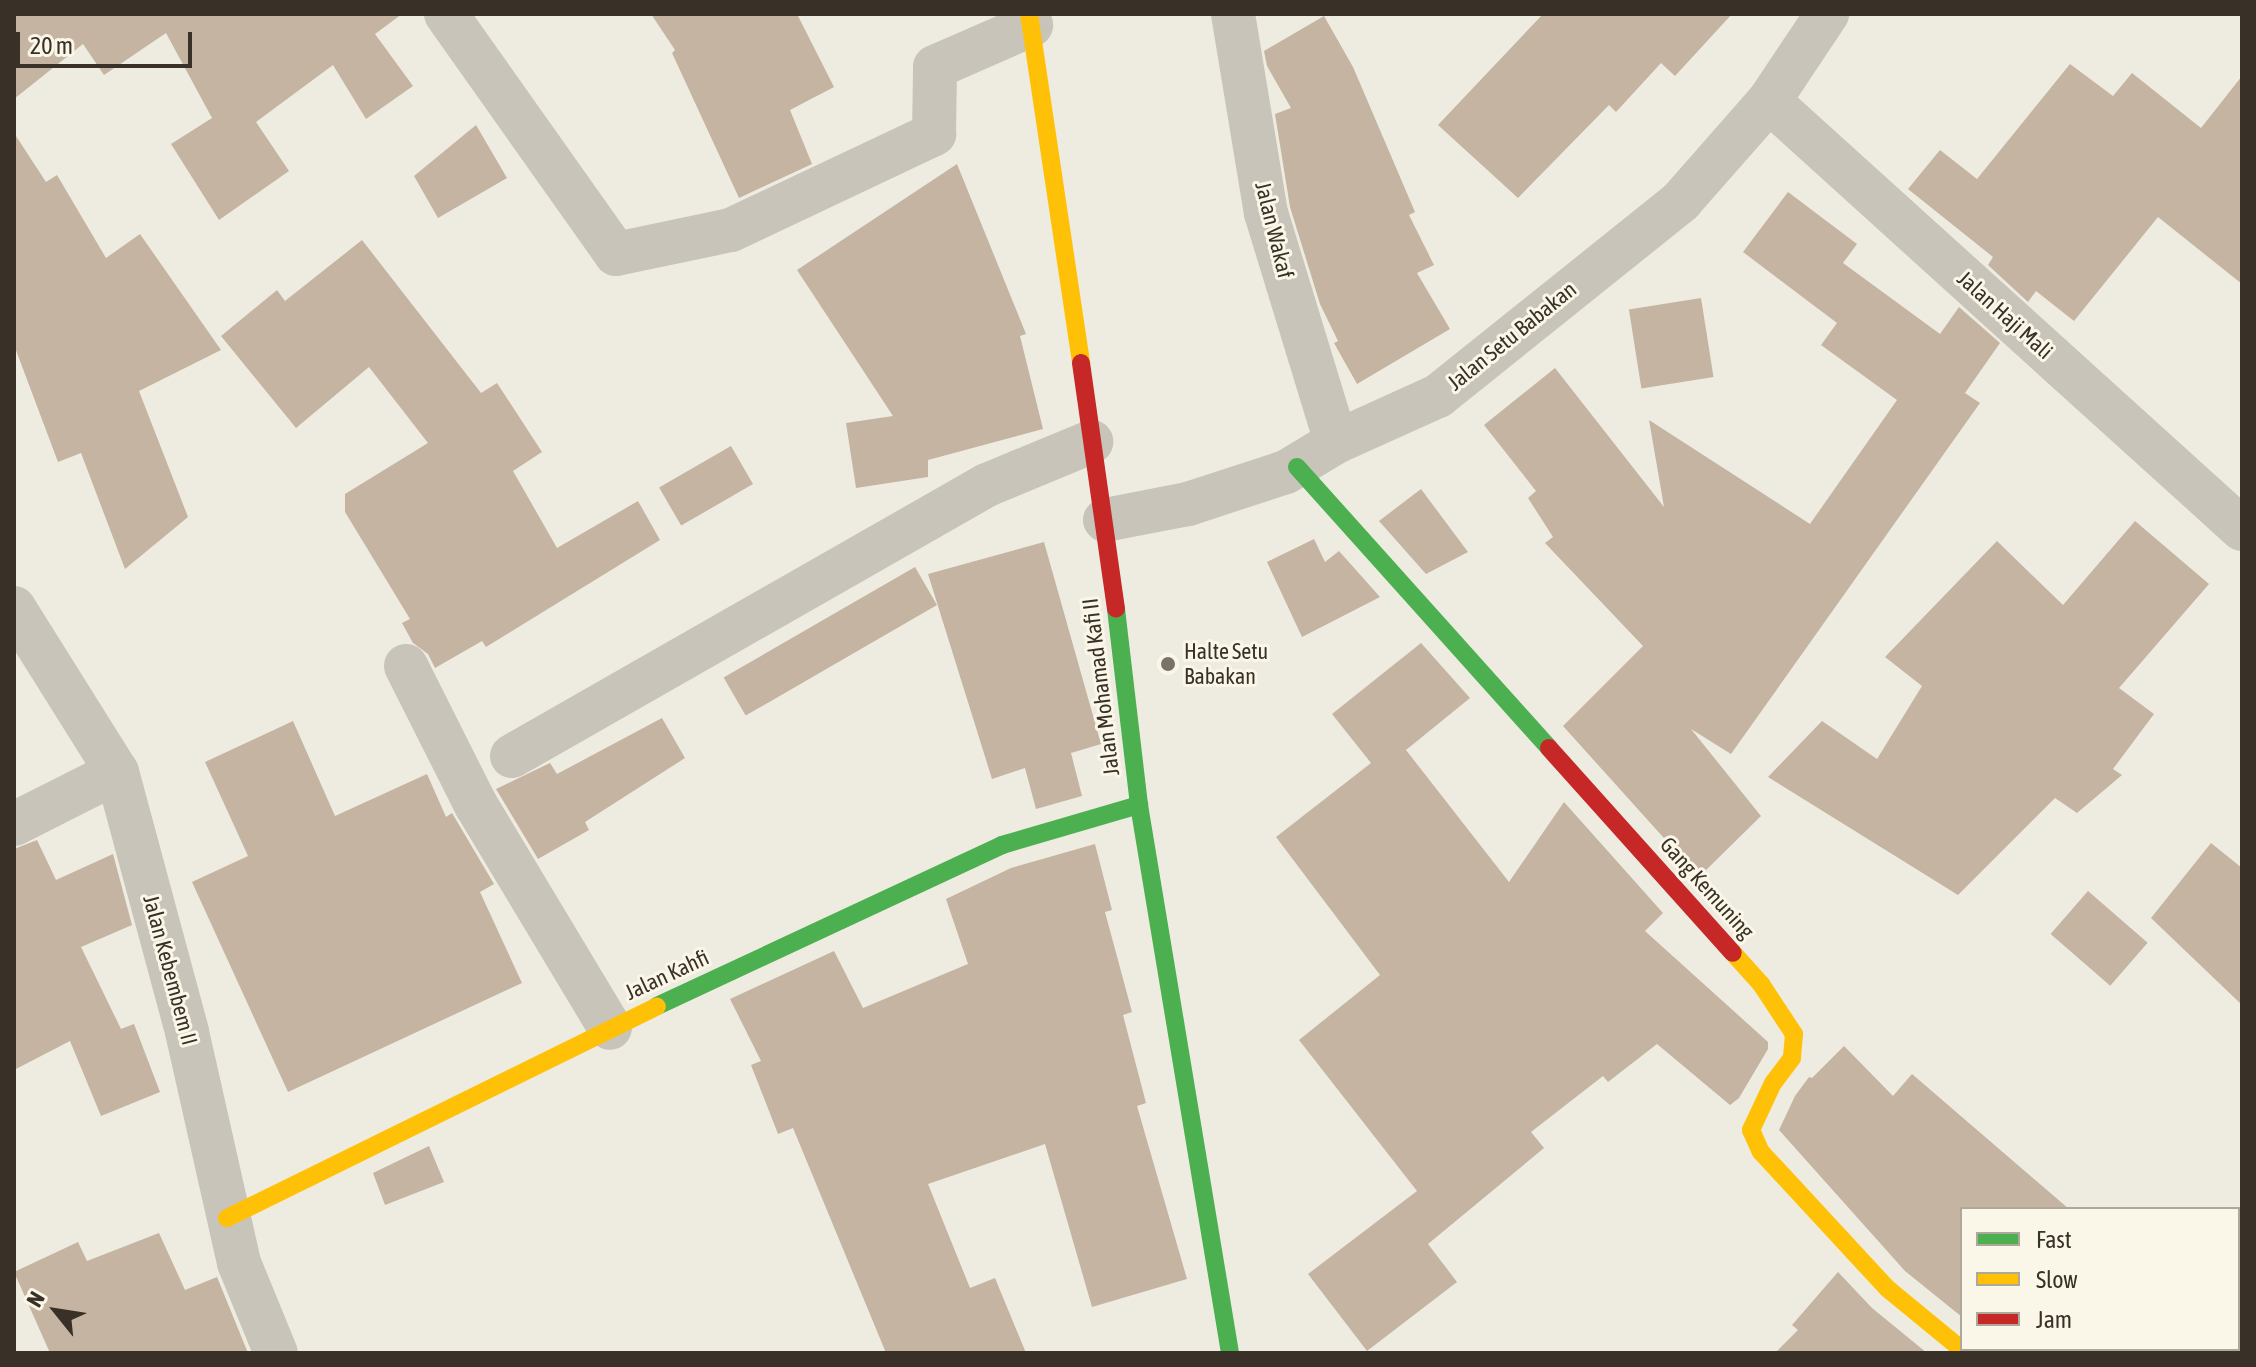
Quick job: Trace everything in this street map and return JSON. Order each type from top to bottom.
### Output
[{"type":"street","points":[[446,14],[616,254],[731,230],[934,134],[935,67],[1030,20]]},
{"type":"street","name":"Jalan Wakaf","points":[[1233,14],[1266,213],[1336,442]]},
{"type":"street","name":"Jalan Setu Babakan","points":[[1105,520],[1188,504],[1292,470],[1336,442],[1438,396],[1681,201],[1769,101],[1827,14]]},
{"type":"street","name":"Jalan Mohamad Kafi II","points":[[1030,20],[1105,520],[1139,805],[1230,1353]]},
{"type":"street","name":"Jalan Haji Mali","points":[[1769,101],[2242,529]]},
{"type":"street","points":[[512,756],[987,485],[1091,442]]},
{"type":"street","name":"Gang Kemuning","points":[[1292,470],[1761,984],[1794,1034],[1792,1058],[1773,1083],[1751,1130],[1761,1152],[1888,1289],[1960,1348]]},
{"type":"street","name":"Jalan Kebembem II","points":[[14,608],[117,772],[187,1032],[239,1263],[276,1353]]},
{"type":"street","points":[[406,666],[476,805],[610,1028]]},
{"type":"street","points":[[14,824],[117,772]]},
{"type":"street","name":"Jalan Kahfi","points":[[227,1218],[610,1028],[1002,845],[1139,805]]},
{"type":"building","points":[[14,14],[402,14],[375,34],[413,86],[366,119],[333,65],[256,122],[289,171],[219,220],[171,144],[212,118],[166,33],[104,75],[83,44],[14,99]]},
{"type":"building","points":[[651,14],[797,14],[834,87],[790,110],[812,164],[739,198],[672,53],[675,50]]},
{"type":"building","points":[[1543,14],[1732,14],[1675,76],[1661,63],[1616,112],[1609,105],[1518,198],[1438,125]]},
{"type":"building","points":[[1324,16],[1353,67],[1415,212],[1409,215],[1434,265],[1417,273],[1450,329],[1357,384],[1334,343],[1338,341],[1320,304],[1290,207],[1275,114],[1291,108],[1267,66],[1264,51]]},
{"type":"building","points":[[2070,64],[2113,96],[2132,73],[2201,128],[2242,76],[2242,284],[2158,217],[2074,321],[2036,291],[2028,302],[1988,265],[1993,257],[1908,189],[1940,150],[1977,179]]},
{"type":"building","points":[[476,125],[507,178],[438,218],[414,176]]},
{"type":"building","points":[[14,133],[46,182],[57,175],[106,258],[140,234],[221,350],[139,391],[188,517],[125,569],[81,453],[58,462],[14,345]]},
{"type":"building","points":[[957,164],[1026,334],[1020,336],[1043,429],[928,460],[928,477],[856,488],[846,423],[893,416],[797,270]]},
{"type":"building","points":[[1788,192],[1857,244],[1843,263],[1940,334],[1959,307],[2000,343],[1965,393],[1980,403],[1731,754],[1691,729],[1761,816],[1699,877],[1563,726],[1643,646],[1545,543],[1553,537],[1528,498],[1536,491],[1484,425],[1555,368],[1664,507],[1649,420],[1810,524],[1897,400],[1821,345],[1837,323],[1743,252]]},
{"type":"building","points":[[362,240],[481,393],[497,383],[542,452],[513,471],[557,548],[638,501],[660,540],[486,647],[482,641],[435,668],[428,654],[413,643],[402,623],[410,619],[345,512],[345,494],[428,443],[369,367],[296,428],[221,336],[277,290],[285,301]]},
{"type":"building","points":[[1701,298],[1714,377],[1641,388],[1629,309]]},
{"type":"building","points":[[731,446],[753,484],[681,526],[659,487]]},
{"type":"building","points":[[1421,489],[1468,552],[1426,574],[1379,521]]},
{"type":"building","points":[[2135,521],[2209,584],[2119,688],[2154,714],[2113,769],[2122,775],[2077,813],[2055,798],[1958,895],[1768,777],[1822,721],[1877,759],[1922,686],[1885,657],[1997,541],[2063,605]]},
{"type":"building","points":[[1314,539],[1325,562],[1339,551],[1380,597],[1302,637],[1267,562]]},
{"type":"building","points":[[1044,542],[1101,744],[1071,753],[1082,796],[1036,809],[1025,768],[992,779],[928,574]]},
{"type":"building","points":[[915,567],[937,605],[746,716],[724,678]]},
{"type":"building","points":[[1421,643],[1470,698],[1406,750],[1509,882],[1564,802],[1663,913],[1645,931],[1768,1042],[1768,1049],[1739,1098],[1730,1105],[1657,1044],[1608,1082],[1603,1076],[1531,1132],[1544,1148],[1428,1244],[1457,1282],[1367,1351],[1308,1274],[1417,1191],[1299,1040],[1380,975],[1276,837],[1371,763],[1332,714]]},
{"type":"building","points":[[662,718],[685,758],[585,822],[589,830],[538,859],[496,789],[550,763],[557,774]]},
{"type":"building","points":[[293,721],[335,816],[427,774],[446,817],[452,813],[494,884],[480,892],[522,983],[288,1092],[192,882],[248,856],[205,762]]},
{"type":"building","points":[[37,840],[56,880],[113,854],[132,925],[81,947],[121,1029],[134,1024],[160,1092],[101,1116],[70,1041],[14,1070],[14,849]]},
{"type":"building","points":[[2211,843],[2242,868],[2242,1005],[2151,918]]},
{"type":"building","points":[[1095,844],[1112,910],[1105,912],[1132,1012],[1123,1015],[1146,1103],[1137,1106],[1187,1279],[1092,1307],[1045,1144],[928,1184],[970,1288],[995,1278],[1026,1353],[886,1353],[793,1128],[778,1134],[751,1065],[761,1061],[730,999],[834,951],[863,1008],[968,964],[946,899],[1011,868]]},
{"type":"building","points":[[2088,891],[2148,943],[2110,986],[2051,934]]},
{"type":"building","points":[[1844,1046],[1893,1096],[1912,1074],[2067,1207],[1960,1207],[1960,1315],[1905,1271],[1779,1130],[1795,1096],[1809,1077],[1812,1078]]},
{"type":"building","points":[[429,1146],[444,1182],[385,1205],[373,1173]]},
{"type":"building","points":[[159,1233],[185,1290],[217,1277],[248,1353],[50,1353],[14,1272],[78,1242],[87,1261]]},
{"type":"building","points":[[1838,1272],[1872,1308],[1927,1353],[1775,1353],[1798,1330],[1792,1325]]},
{"type":"traffic: fast","points":[[1297,467],[1549,748]]},
{"type":"traffic: fast","points":[[1116,609],[1139,805],[1230,1353]]},
{"type":"traffic: fast","points":[[657,1006],[1002,845],[1139,805]]},
{"type":"traffic: slow","points":[[1029,14],[1081,363]]},
{"type":"traffic: slow","points":[[1733,953],[1761,984],[1794,1034],[1792,1058],[1773,1083],[1751,1130],[1761,1152],[1888,1289],[1960,1348]]},
{"type":"traffic: slow","points":[[227,1218],[657,1006]]},
{"type":"traffic: jam","points":[[1081,363],[1116,609]]},
{"type":"traffic: jam","points":[[1549,748],[1733,953]]},
{"type":"place","name":"Halte Setu Babakan","points":[[1168,664]]}]
